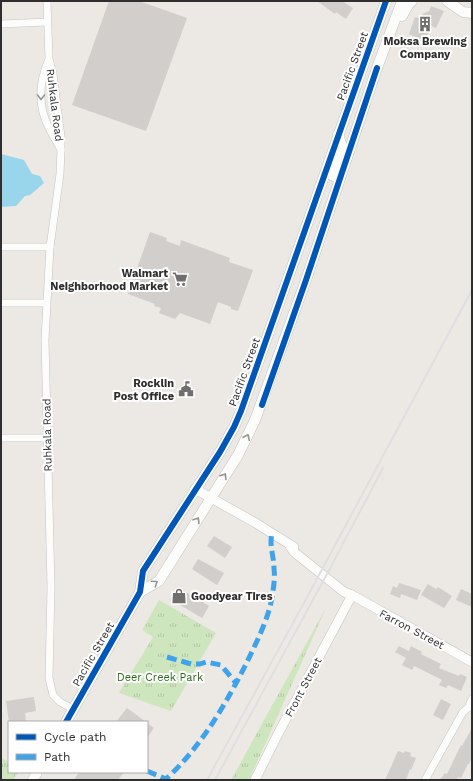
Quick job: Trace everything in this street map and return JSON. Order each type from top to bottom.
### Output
[{"type":"main road","name":"Pacific Street","points":[[67,721],[140,592],[143,571],[220,452],[234,427],[241,411],[386,1]]},
{"type":"main road","points":[[140,592],[159,582],[241,450],[256,420],[306,280],[334,192],[382,54],[402,1]]},
{"type":"main road","points":[[382,54],[391,46],[404,12],[412,1]]},
{"type":"main road","points":[[447,1],[463,12],[472,13]]},
{"type":"main road","points":[[460,1],[472,10]]},
{"type":"main road","points":[[334,192],[332,180],[342,147],[338,134]]},
{"type":"street","name":"Ruhkala Road","points":[[47,1],[49,59],[53,74],[61,136],[60,174],[50,247],[45,340],[51,587],[49,678],[53,695],[60,702],[73,709]]},
{"type":"street","points":[[1,24],[47,22]]},
{"type":"street","name":"Ruhkala Road","points":[[49,59],[42,78],[41,103],[46,120],[61,150]]},
{"type":"street","points":[[1,247],[50,247]]},
{"type":"street","points":[[1,303],[46,302]]},
{"type":"street","points":[[1,438],[47,438]]},
{"type":"street","name":"Farron Street","points":[[195,489],[264,528],[290,546],[297,549],[346,589],[352,596],[472,662]]},
{"type":"street","name":"Front Street","points":[[255,780],[352,596]]},
{"type":"street","points":[[425,780],[463,712],[469,696],[472,693]]},
{"type":"street","points":[[463,712],[468,708],[472,699]]},
{"type":"green space","name":"Deer Creek Park","points":[[159,600],[216,633],[171,711],[119,693],[153,637],[142,630]]},
{"type":"green space","points":[[327,606],[249,780],[231,780]]},
{"type":"green space","points":[[1,758],[8,762],[8,773],[17,773],[13,780],[1,780]]},
{"type":"water","points":[[1,154],[24,160],[32,174],[40,176],[44,183],[30,195],[25,196],[16,206],[1,207]]},
{"type":"building","points":[[109,1],[139,1],[187,18],[146,131],[72,105]]},
{"type":"building","points":[[317,1],[342,1],[353,8],[346,19],[336,12],[335,14]]},
{"type":"building","name":"Moksa Brewing Company","points":[[431,6],[444,11],[436,28],[431,26],[425,41],[409,34],[415,17],[419,18],[424,13],[429,11]]},
{"type":"building","name":"Walmart Neighborhood Market","points":[[150,232],[167,238],[166,241],[180,246],[181,240],[230,258],[229,262],[253,270],[238,311],[218,302],[210,324],[180,313],[175,319],[159,313],[161,308],[154,306],[155,304],[128,294]]},
{"type":"building","points":[[214,536],[232,547],[225,558],[207,546]]},
{"type":"building","points":[[198,559],[224,573],[217,585],[192,569]]},
{"type":"building","points":[[399,583],[421,590],[417,600],[401,594],[400,598],[390,594],[393,586],[397,588]]},
{"type":"building","points":[[428,584],[436,589],[438,587],[452,596],[444,608],[421,595]]},
{"type":"building","points":[[178,587],[209,606],[202,618],[170,599]]},
{"type":"building","points":[[461,589],[472,594],[472,607],[456,600]]},
{"type":"building","points":[[399,646],[409,651],[411,646],[422,652],[421,654],[441,664],[439,668],[459,676],[460,674],[467,677],[461,691],[448,685],[446,688],[439,685],[442,680],[414,666],[412,670],[402,665],[406,658],[395,652]]},
{"type":"building","points":[[34,697],[36,711],[25,713],[26,721],[9,721],[6,701]]},
{"type":"building","points":[[441,699],[451,704],[443,720],[433,715]]},
{"type":"building","points":[[127,708],[145,721],[117,721]]},
{"type":"building","points":[[148,724],[154,728],[148,737]]},
{"type":"building","points":[[472,728],[472,757],[461,778],[458,777],[457,780],[440,780],[445,773],[447,774],[461,745],[462,746]]},
{"type":"building","points":[[398,751],[411,753],[410,756],[416,758],[411,770],[410,769],[406,780],[385,780]]},
{"type":"building","points":[[78,773],[123,773],[118,780],[74,780]]},
{"type":"railway","points":[[207,780],[472,290]]},
{"type":"railway","points":[[215,780],[383,468]]},
{"type":"marked path","points":[[148,771],[166,779],[179,767],[212,724],[239,678],[263,627],[269,609],[274,586],[274,564],[271,542],[272,533]]},
{"type":"marked path","points":[[167,657],[191,664],[206,662],[221,665],[236,683]]},
{"type":"cycle path","points":[[67,721],[140,592],[143,571],[220,452],[234,427],[241,411],[386,1]]},
{"type":"cycle path","points":[[262,405],[306,280],[377,68]]},
{"type":"place","name":"Moksa Brewing Company","points":[[425,24]]},
{"type":"place","name":"Walmart Neighborhood Market","points":[[180,279]]},
{"type":"place","name":"Rocklin Post Office","points":[[186,389]]},
{"type":"place","name":"Goodyear Tires","points":[[179,596]]}]
